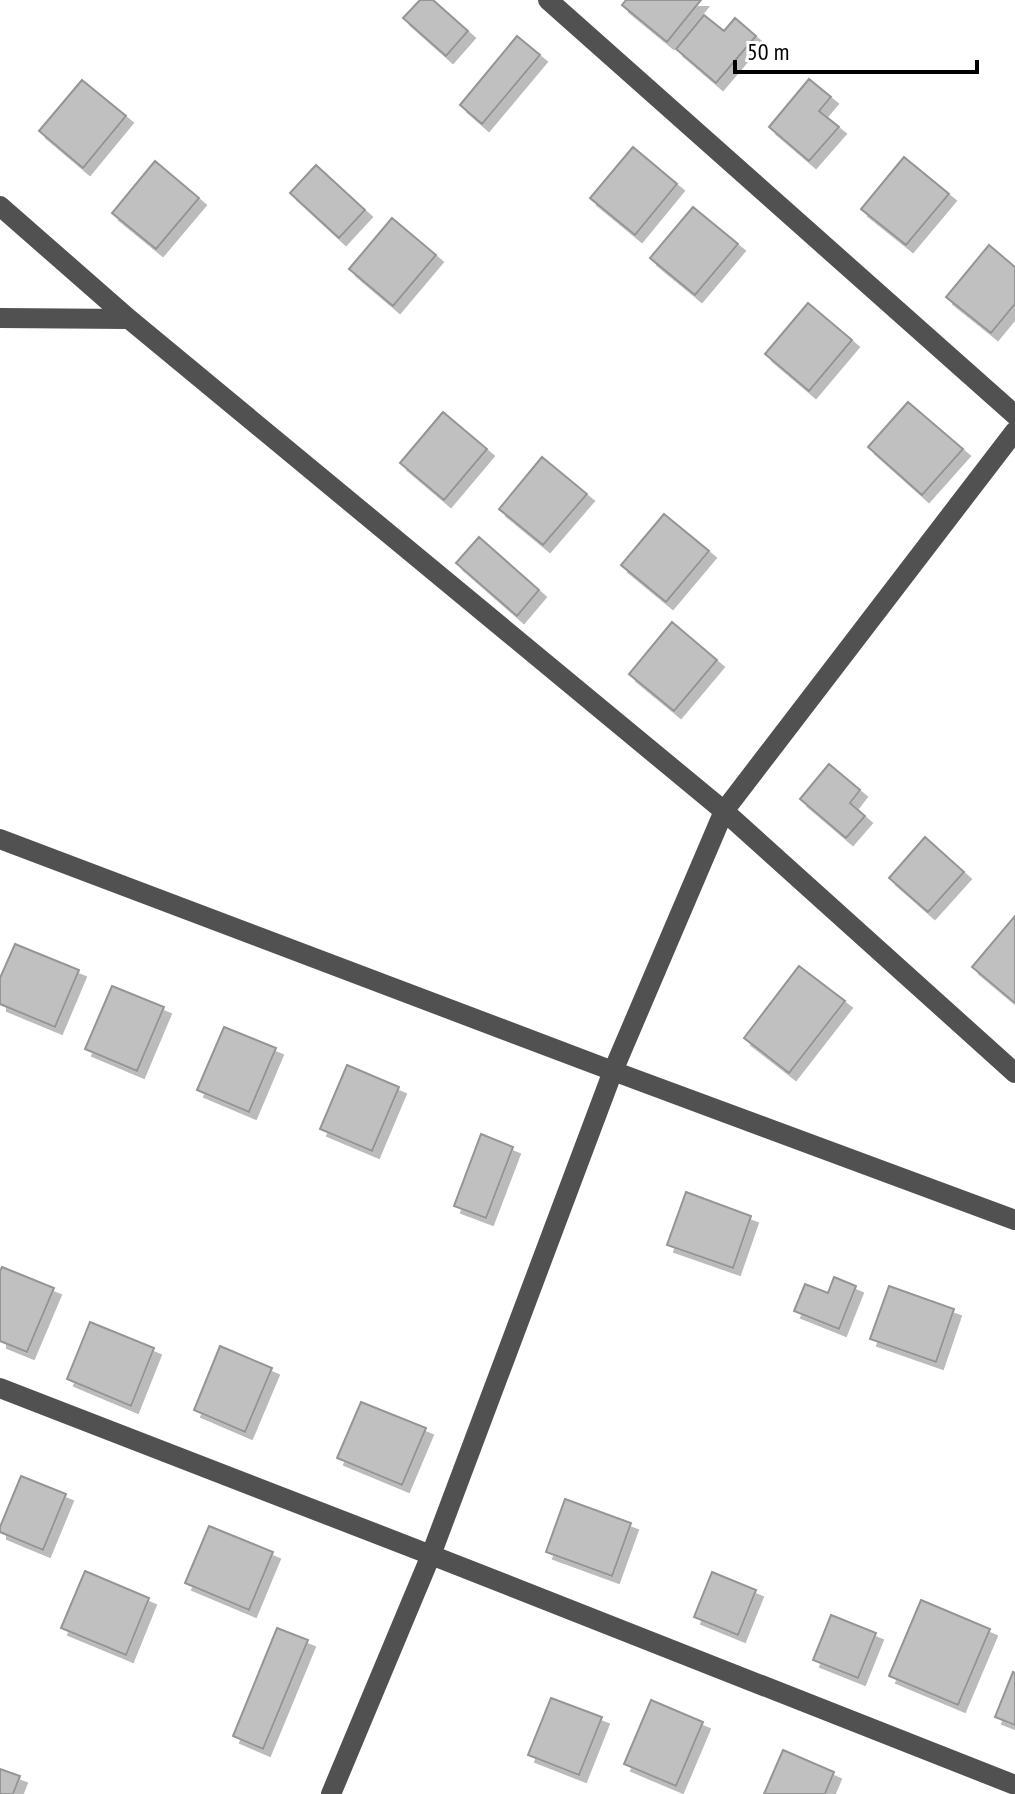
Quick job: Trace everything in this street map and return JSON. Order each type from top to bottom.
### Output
[{"type":"street","points":[[548,0],[1015,415]]},
{"type":"street","points":[[0,206],[129,319],[724,811],[1015,1073]]},
{"type":"street","points":[[0,318],[129,319]]},
{"type":"street","points":[[331,1794],[431,1555],[613,1071],[724,811],[1015,431]]},
{"type":"street","points":[[0,839],[1015,1220]]},
{"type":"street","points":[[0,1388],[1015,1785]]},
{"type":"building","points":[[420,0],[433,0],[468,31],[446,56],[403,18]]},
{"type":"building","points":[[626,0],[701,0],[667,42],[622,5]]},
{"type":"building","points":[[704,15],[724,31],[735,18],[756,36],[716,83],[676,49]]},
{"type":"building","points":[[517,36],[540,55],[482,124],[460,105]]},
{"type":"building","points":[[809,79],[831,97],[819,111],[839,127],[809,161],[769,127]]},
{"type":"building","points":[[82,80],[126,116],[83,168],[39,131]]},
{"type":"building","points":[[633,147],[677,184],[635,235],[590,198]]},
{"type":"building","points":[[904,157],[949,194],[906,245],[861,209]]},
{"type":"building","points":[[155,161],[199,198],[156,249],[112,213]]},
{"type":"building","points":[[316,165],[365,210],[339,238],[290,193]]},
{"type":"building","points":[[693,207],[738,244],[695,295],[650,258]]},
{"type":"building","points":[[392,218],[436,255],[393,306],[349,269]]},
{"type":"building","points":[[989,245],[1015,267],[1015,304],[991,333],[946,297]]},
{"type":"building","points":[[808,303],[852,340],[809,391],[765,354]]},
{"type":"building","points":[[908,402],[963,449],[922,495],[868,447]]},
{"type":"building","points":[[443,412],[487,449],[444,500],[400,463]]},
{"type":"building","points":[[542,457],[587,494],[543,545],[499,509]]},
{"type":"building","points":[[664,514],[709,551],[666,602],[621,565]]},
{"type":"building","points":[[479,537],[539,590],[517,616],[456,563]]},
{"type":"building","points":[[672,622],[717,660],[674,711],[629,674]]},
{"type":"building","points":[[829,764],[860,790],[850,803],[865,816],[846,838],[800,799]]},
{"type":"building","points":[[925,837],[964,872],[928,912],[889,878]]},
{"type":"building","points":[[1015,916],[1015,1003],[972,967]]},
{"type":"building","points":[[15,944],[79,970],[55,1027],[0,1004],[0,978]]},
{"type":"building","points":[[799,966],[845,1001],[789,1073],[744,1038]]},
{"type":"building","points":[[112,986],[164,1007],[137,1071],[85,1049]]},
{"type":"building","points":[[224,1027],[276,1048],[249,1112],[197,1090]]},
{"type":"building","points":[[347,1065],[399,1087],[372,1151],[320,1129]]},
{"type":"building","points":[[481,1134],[513,1147],[486,1218],[454,1206]]},
{"type":"building","points":[[686,1192],[751,1216],[733,1268],[667,1245]]},
{"type":"building","points":[[2,1267],[54,1288],[27,1352],[0,1341]]},
{"type":"building","points":[[834,1277],[856,1286],[839,1329],[794,1311],[805,1284],[828,1293]]},
{"type":"building","points":[[889,1286],[954,1309],[936,1362],[870,1339]]},
{"type":"building","points":[[90,1322],[154,1348],[131,1406],[67,1379]]},
{"type":"building","points":[[220,1346],[272,1368],[245,1432],[194,1410]]},
{"type":"building","points":[[361,1402],[426,1428],[402,1485],[337,1458]]},
{"type":"building","points":[[21,1476],[66,1494],[43,1550],[0,1532]]},
{"type":"building","points":[[565,1499],[631,1523],[612,1576],[546,1552]]},
{"type":"building","points":[[209,1526],[273,1552],[249,1610],[185,1583]]},
{"type":"building","points":[[85,1571],[149,1598],[126,1655],[61,1628]]},
{"type":"building","points":[[712,1572],[756,1590],[738,1635],[694,1617]]},
{"type":"building","points":[[921,1600],[990,1629],[958,1705],[889,1676]]},
{"type":"building","points":[[831,1615],[876,1633],[858,1678],[813,1660]]},
{"type":"building","points":[[277,1628],[308,1640],[263,1749],[233,1736]]},
{"type":"building","points":[[1015,1673],[1015,1725],[995,1717]]},
{"type":"building","points":[[551,1698],[602,1717],[579,1775],[528,1755]]},
{"type":"building","points":[[651,1700],[703,1722],[676,1786],[624,1764]]},
{"type":"building","points":[[783,1750],[834,1772],[825,1794],[764,1794]]},
{"type":"building","points":[[0,1769],[20,1776],[13,1794],[0,1794]]}]
